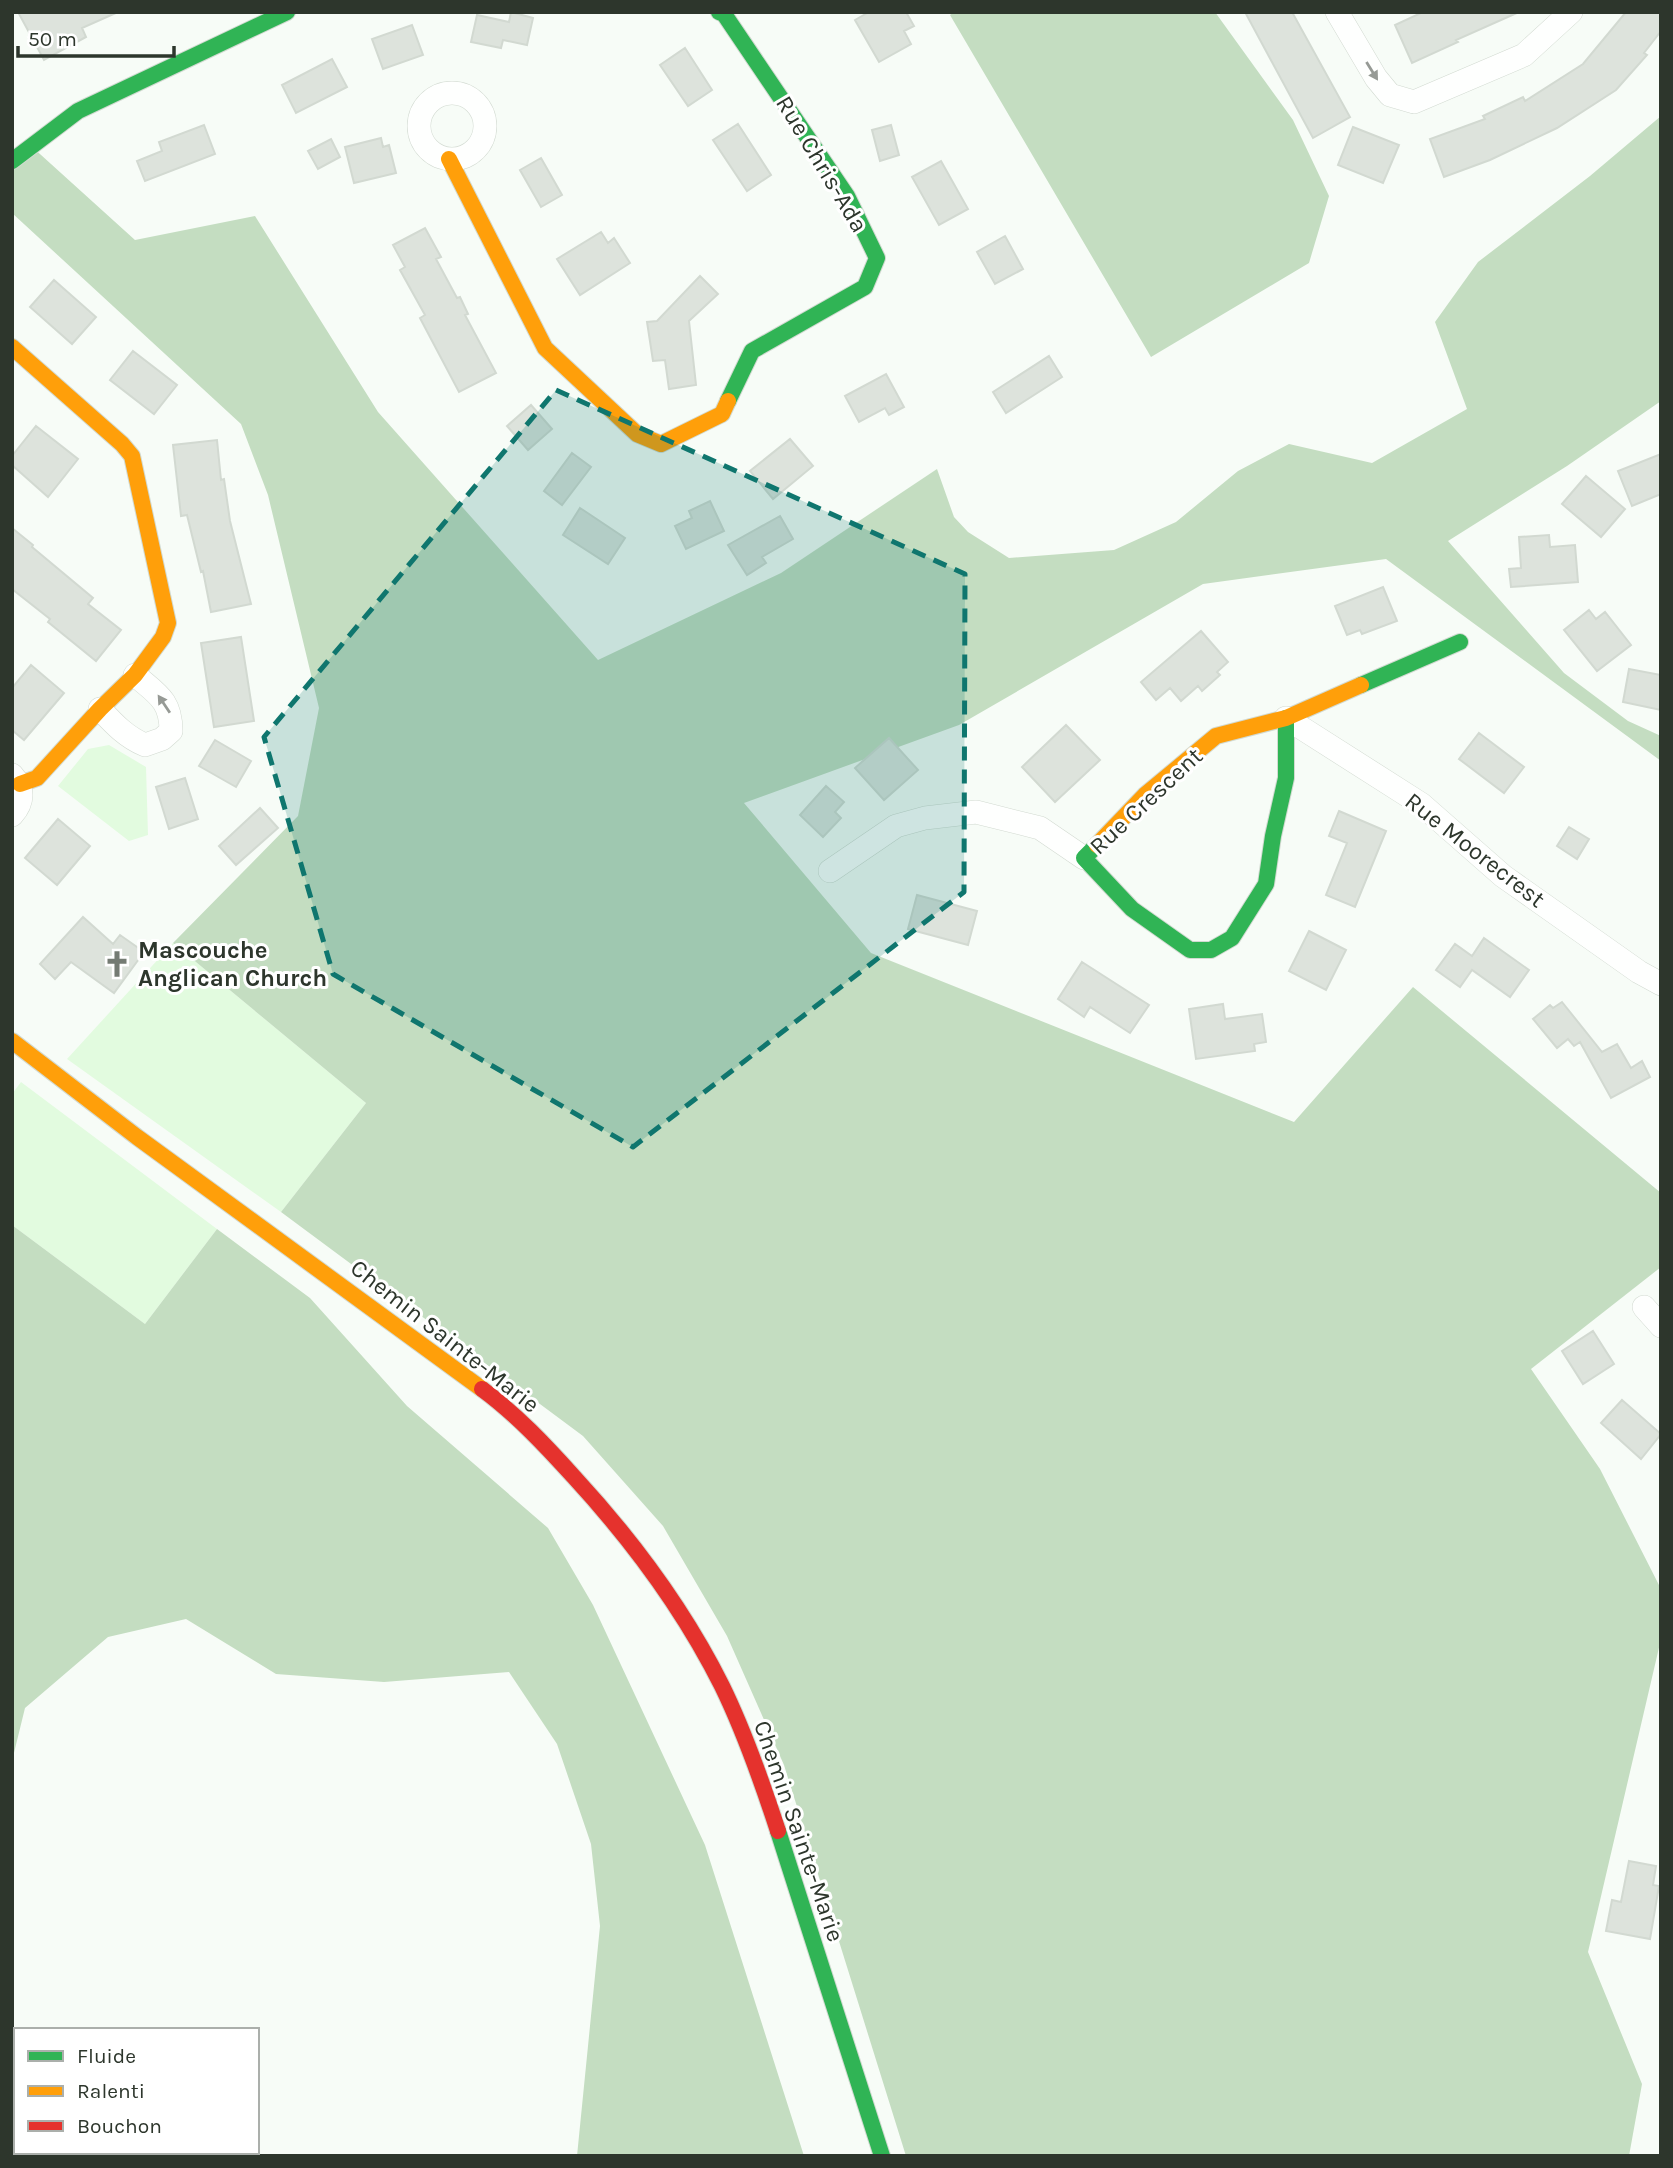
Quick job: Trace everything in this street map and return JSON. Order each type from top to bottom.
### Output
[{"type":"street","points":[[12,160],[78,111],[287,12]]},
{"type":"street","name":"Rue Chris-Ada","points":[[449,159],[545,348],[636,434],[662,444],[722,414],[752,351],[865,287],[877,258],[848,197],[748,48],[719,12]]},
{"type":"street","points":[[1337,12],[1376,78],[1390,95],[1414,102],[1524,55],[1571,12]]},
{"type":"street","points":[[12,347],[122,444],[132,456],[168,623],[163,637],[135,675],[37,778],[16,779],[20,803],[12,815]]},
{"type":"street","name":"Rue Crescent","points":[[1084,858],[1145,795],[1216,736],[1286,718],[1460,642]]},
{"type":"street","points":[[100,709],[117,727],[145,745],[162,739],[171,731],[171,714],[163,700],[135,675]]},
{"type":"street","name":"Rue Crescent","points":[[830,871],[896,826],[925,818],[976,812],[1040,828],[1084,858],[1132,909],[1190,950],[1211,950],[1232,938],[1266,884],[1286,778],[1286,718]]},
{"type":"street","name":"Rue Moorecrest","points":[[1286,718],[1421,804],[1503,876],[1661,984]]},
{"type":"street","name":"Chemin Sainte-Marie","points":[[12,1041],[137,1137],[496,1399],[543,1441],[636,1549],[685,1622],[722,1685],[760,1773],[882,2156]]},
{"type":"street","points":[[1644,1307],[1661,1326]]},
{"type":"highlighted area","points":[[556,390],[965,574],[964,892],[633,1147],[333,974],[264,737]]},
{"type":"green space","points":[[954,12],[1215,12],[1293,120],[1329,196],[1309,263],[1151,357],[950,15]]},
{"type":"green space","points":[[1661,116],[1661,401],[1567,466],[1448,541],[1564,673],[1628,721],[1661,736],[1661,761],[1386,559],[1203,584],[959,725],[744,803],[871,953],[1294,1122],[1413,987],[1661,1193],[1661,1267],[1531,1369],[1600,1469],[1661,1589],[1661,1639],[1588,1952],[1642,2084],[1629,2156],[906,2156],[784,1765],[727,1636],[663,1526],[583,1436],[281,1212],[366,1103],[173,943],[298,816],[319,708],[268,495],[241,424],[12,213],[12,162],[30,145],[135,240],[255,216],[378,412],[598,660],[781,573],[937,469],[954,517],[968,532],[1009,558],[1114,550],[1176,522],[1238,471],[1289,444],[1372,463],[1467,409],[1435,322],[1478,262],[1590,176]]},
{"type":"green space","points":[[109,745],[146,767],[148,835],[129,841],[58,786],[88,749]]},
{"type":"green space","points":[[173,943],[366,1103],[281,1212],[67,1059]]},
{"type":"green space","points":[[21,1082],[217,1229],[145,1324],[12,1225],[12,1094]]},
{"type":"green space","points":[[12,1225],[145,1324],[217,1229],[310,1298],[407,1406],[548,1528],[593,1605],[705,1845],[804,2156],[577,2156],[600,1926],[591,1844],[557,1744],[509,1672],[384,1682],[276,1674],[186,1619],[108,1637],[25,1708],[12,1761]]},
{"type":"building","points":[[18,12],[118,12],[82,28],[86,37],[44,60]]},
{"type":"building","points":[[511,12],[533,18],[527,45],[503,40],[501,48],[471,42],[477,15],[509,22]]},
{"type":"building","points":[[869,12],[906,12],[914,26],[904,31],[911,44],[879,62],[855,20]]},
{"type":"building","points":[[1245,12],[1292,12],[1350,117],[1313,138]]},
{"type":"building","points":[[1423,12],[1519,12],[1412,63],[1395,25]]},
{"type":"building","points":[[1626,12],[1661,12],[1661,31],[1644,53],[1647,55],[1616,90],[1557,128],[1490,160],[1444,177],[1430,139],[1485,119],[1483,116],[1523,97],[1525,101],[1583,64]]},
{"type":"building","points":[[412,25],[423,55],[383,69],[372,39]]},
{"type":"building","points":[[685,48],[712,90],[688,106],[660,65]]},
{"type":"building","points":[[332,59],[347,87],[296,113],[282,85]]},
{"type":"building","points":[[738,124],[771,175],[747,191],[713,140]]},
{"type":"building","points":[[204,125],[215,154],[145,181],[137,161],[162,151],[159,142]]},
{"type":"building","points":[[891,125],[899,155],[880,161],[872,130]]},
{"type":"building","points":[[1353,127],[1399,145],[1383,183],[1338,165]]},
{"type":"building","points":[[381,138],[383,147],[389,145],[396,173],[354,183],[345,147]]},
{"type":"building","points":[[331,139],[340,157],[318,169],[308,151]]},
{"type":"building","points":[[541,158],[562,195],[541,207],[520,170]]},
{"type":"building","points":[[941,161],[968,209],[939,225],[912,177]]},
{"type":"building","points":[[425,228],[441,257],[436,259],[457,298],[460,297],[468,314],[465,315],[496,373],[459,392],[420,318],[425,315],[400,270],[405,267],[393,245]]},
{"type":"building","points":[[601,232],[608,243],[614,238],[630,263],[580,295],[557,259]]},
{"type":"building","points":[[1005,236],[1023,269],[995,284],[977,252]]},
{"type":"building","points":[[700,276],[718,294],[689,321],[696,385],[669,389],[665,360],[653,361],[647,322],[657,321]]},
{"type":"building","points":[[54,280],[96,317],[72,344],[30,307]]},
{"type":"building","points":[[133,351],[177,385],[154,414],[110,380]]},
{"type":"building","points":[[1049,356],[1062,377],[1006,413],[993,392]]},
{"type":"building","points":[[886,374],[904,407],[889,415],[885,408],[859,422],[845,396]]},
{"type":"building","points":[[531,405],[552,429],[528,450],[507,426]]},
{"type":"building","points":[[36,426],[78,459],[48,497],[12,465],[12,456]]},
{"type":"building","points":[[790,439],[813,466],[773,499],[750,471]]},
{"type":"building","points":[[217,440],[221,480],[224,479],[230,521],[251,604],[211,612],[187,515],[181,516],[173,445]]},
{"type":"building","points":[[572,453],[591,467],[562,505],[544,491]]},
{"type":"building","points":[[1661,454],[1661,494],[1632,506],[1618,471]]},
{"type":"building","points":[[1586,476],[1625,509],[1601,537],[1562,504]]},
{"type":"building","points":[[710,501],[724,531],[686,549],[675,526],[692,518],[689,511]]},
{"type":"building","points":[[580,508],[625,538],[608,564],[563,535]]},
{"type":"building","points":[[780,516],[793,539],[762,557],[766,563],[747,575],[728,545]]},
{"type":"building","points":[[12,528],[93,598],[88,604],[121,630],[96,661],[12,589]]},
{"type":"building","points":[[1549,535],[1550,547],[1575,545],[1578,582],[1511,587],[1509,569],[1521,568],[1519,537]]},
{"type":"building","points":[[1383,587],[1397,621],[1362,634],[1360,630],[1347,635],[1335,606]]},
{"type":"building","points":[[1589,610],[1596,619],[1605,612],[1631,645],[1597,671],[1564,630]]},
{"type":"building","points":[[1201,631],[1228,662],[1217,672],[1220,675],[1202,691],[1198,686],[1181,701],[1170,688],[1156,700],[1141,682]]},
{"type":"building","points":[[241,637],[254,721],[214,727],[201,643]]},
{"type":"building","points":[[31,665],[64,693],[24,740],[12,730],[12,688]]},
{"type":"building","points":[[1629,669],[1661,675],[1661,710],[1623,702]]},
{"type":"building","points":[[1066,725],[1100,760],[1055,802],[1022,767]]},
{"type":"building","points":[[1479,733],[1524,767],[1504,793],[1459,759]]},
{"type":"building","points":[[889,738],[918,770],[884,800],[855,768]]},
{"type":"building","points":[[215,740],[251,761],[236,787],[199,766]]},
{"type":"building","points":[[185,778],[198,819],[169,829],[156,787]]},
{"type":"building","points":[[826,786],[844,802],[835,812],[841,818],[823,837],[800,815]]},
{"type":"building","points":[[260,808],[278,828],[236,865],[219,846]]},
{"type":"building","points":[[1339,811],[1386,831],[1355,907],[1326,895],[1347,843],[1329,836]]},
{"type":"building","points":[[58,819],[90,846],[57,885],[25,858]]},
{"type":"building","points":[[1569,827],[1589,839],[1577,859],[1557,846]]},
{"type":"building","points":[[917,895],[977,911],[968,945],[908,929]]},
{"type":"building","points":[[83,917],[113,944],[120,935],[144,952],[114,993],[71,962],[55,979],[40,964]]},
{"type":"building","points":[[1309,931],[1346,950],[1326,990],[1289,971]]},
{"type":"building","points":[[1484,938],[1529,970],[1510,997],[1472,970],[1460,987],[1436,970],[1455,944],[1472,956]]},
{"type":"building","points":[[1082,962],[1149,1005],[1130,1033],[1090,1007],[1084,1017],[1058,999]]},
{"type":"building","points":[[1562,1002],[1602,1052],[1617,1044],[1631,1068],[1642,1061],[1650,1077],[1611,1098],[1580,1042],[1574,1046],[1568,1039],[1557,1048],[1533,1019],[1550,1005],[1553,1008]]},
{"type":"building","points":[[1223,1004],[1225,1019],[1262,1014],[1266,1042],[1254,1044],[1255,1051],[1196,1059],[1189,1009]]},
{"type":"building","points":[[1593,1331],[1614,1364],[1583,1384],[1562,1351]]},
{"type":"building","points":[[1622,1400],[1661,1434],[1641,1459],[1601,1423]]},
{"type":"building","points":[[1629,1861],[1656,1866],[1653,1885],[1659,1886],[1650,1939],[1606,1931],[1612,1900],[1621,1902]]},
{"type":"traffic: fast","points":[[12,161],[78,111],[287,12]]},
{"type":"traffic: fast","points":[[719,12],[724,14],[847,196],[877,258],[865,287],[752,351],[728,401]]},
{"type":"traffic: fast","points":[[1361,685],[1460,642]]},
{"type":"traffic: fast","points":[[1097,845],[1084,858],[1132,909],[1190,950],[1211,950],[1232,938],[1266,884],[1286,778],[1286,718]]},
{"type":"traffic: fast","points":[[778,1831],[882,2156]]},
{"type":"traffic: slow","points":[[449,159],[545,348],[637,434],[661,444],[722,414],[728,401]]},
{"type":"traffic: slow","points":[[12,347],[122,444],[132,456],[168,623],[163,637],[135,675],[37,778],[20,784]]},
{"type":"traffic: slow","points":[[1097,845],[1145,795],[1216,736],[1286,718],[1361,685]]},
{"type":"traffic: slow","points":[[12,1041],[137,1137],[482,1389]]},
{"type":"traffic: jam","points":[[482,1389],[519,1420],[574,1477],[636,1551],[674,1603],[722,1686],[753,1758],[778,1831]]},
{"type":"place","name":"Mascouche Anglican Church","points":[[117,964]]}]
